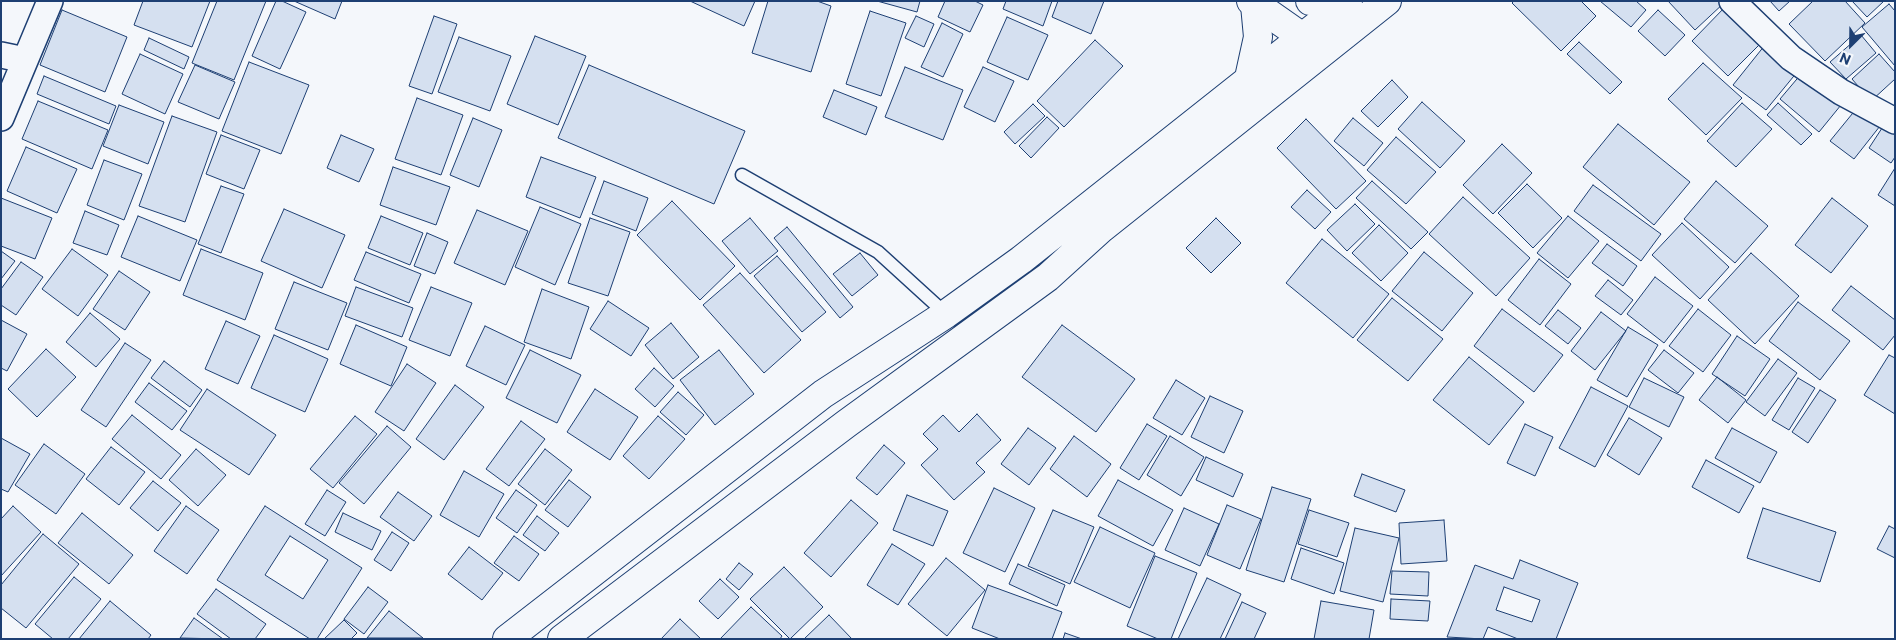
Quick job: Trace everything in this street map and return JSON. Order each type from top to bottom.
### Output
[{"type":"main road","points":[[1310,1],[1345,4]]},
{"type":"main road","points":[[562,639],[846,424],[1048,277],[1102,228],[1386,1]]},
{"type":"main road","points":[[1253,3],[1301,36]]},
{"type":"main road","points":[[1249,78],[1258,37],[1253,3]]},
{"type":"main road","points":[[507,639],[823,394],[946,314],[1021,260],[1301,36],[1345,4]]},
{"type":"main road","points":[[823,394],[846,424]]},
{"type":"street","points":[[1,118],[50,1]]},
{"type":"street","points":[[1732,1],[1791,58],[1841,92],[1895,120]]},
{"type":"street","points":[[1,55],[25,60]]},
{"type":"lane","points":[[742,174],[878,252],[946,314]]},
{"type":"building","points":[[143,1],[210,1],[192,47],[134,25]]},
{"type":"building","points":[[217,1],[266,1],[234,80],[192,63]]},
{"type":"building","points":[[276,1],[282,1],[306,12],[280,69],[252,56]]},
{"type":"building","points":[[294,1],[342,1],[335,19]]},
{"type":"building","points":[[690,1],[755,1],[744,26]]},
{"type":"building","points":[[768,1],[817,1],[831,6],[811,72],[752,53]]},
{"type":"building","points":[[877,1],[920,1],[917,12]]},
{"type":"building","points":[[945,1],[975,1],[983,5],[970,32],[938,17]]},
{"type":"building","points":[[1006,1],[1052,1],[1043,26],[1003,9]]},
{"type":"building","points":[[1058,1],[1104,1],[1091,34],[1052,17]]},
{"type":"building","points":[[1514,1],[1581,1],[1596,16],[1561,51],[1512,3]]},
{"type":"building","points":[[1600,1],[1636,1],[1646,10],[1631,27]]},
{"type":"building","points":[[1668,1],[1725,1],[1725,2],[1695,30]]},
{"type":"building","points":[[1770,1],[1790,1],[1779,11]]},
{"type":"building","points":[[1813,1],[1845,1],[1865,23],[1825,61],[1789,24]]},
{"type":"building","points":[[1852,1],[1884,1],[1867,17]]},
{"type":"building","points":[[1889,4],[1895,11],[1895,66],[1862,27]]},
{"type":"building","points":[[1727,5],[1764,40],[1728,76],[1692,41]]},
{"type":"building","points":[[62,10],[127,37],[105,92],[40,65]]},
{"type":"building","points":[[1658,10],[1685,35],[1665,56],[1638,31]]},
{"type":"building","points":[[870,11],[906,23],[881,96],[846,84]]},
{"type":"building","points":[[434,16],[457,24],[432,94],[409,86]]},
{"type":"building","points":[[916,16],[934,24],[924,47],[905,38]]},
{"type":"building","points":[[1007,17],[1048,35],[1028,80],[987,62]]},
{"type":"building","points":[[942,23],[963,34],[943,77],[921,67]]},
{"type":"building","points":[[1861,35],[1876,53],[1846,79],[1830,62]]},
{"type":"building","points":[[535,36],[586,56],[558,125],[507,104]]},
{"type":"building","points":[[459,37],[511,56],[490,111],[438,92]]},
{"type":"building","points":[[149,38],[189,57],[184,69],[144,50]]},
{"type":"building","points":[[1095,40],[1123,66],[1064,127],[1037,101]]},
{"type":"building","points":[[1579,42],[1622,82],[1610,94],[1567,54]]},
{"type":"building","points":[[1765,45],[1798,71],[1766,110],[1733,85]]},
{"type":"building","points":[[140,54],[183,74],[165,114],[122,94]]},
{"type":"building","points":[[1879,54],[1895,72],[1895,79],[1871,101],[1852,79]]},
{"type":"building","points":[[249,62],[309,85],[281,154],[222,131]]},
{"type":"building","points":[[1703,63],[1742,98],[1706,135],[1668,99]]},
{"type":"building","points":[[195,65],[235,82],[219,119],[178,102]]},
{"type":"building","points":[[589,65],[745,131],[714,204],[558,138]]},
{"type":"building","points":[[905,67],[963,90],[943,140],[885,117]]},
{"type":"building","points":[[983,67],[1014,81],[995,122],[964,107]]},
{"type":"building","points":[[1802,73],[1841,105],[1819,132],[1780,99]]},
{"type":"building","points":[[44,76],[116,106],[109,124],[37,94]]},
{"type":"building","points":[[1392,80],[1408,97],[1378,127],[1361,111]]},
{"type":"building","points":[[834,90],[877,107],[866,135],[823,117]]},
{"type":"building","points":[[417,98],[463,115],[441,175],[395,159]]},
{"type":"building","points":[[38,101],[108,130],[92,169],[22,139]]},
{"type":"building","points":[[1422,102],[1465,141],[1440,168],[1398,129]]},
{"type":"building","points":[[1742,103],[1772,129],[1736,167],[1707,141]]},
{"type":"building","points":[[1778,103],[1812,134],[1801,145],[1767,115]]},
{"type":"building","points":[[1033,104],[1045,116],[1015,144],[1004,132]]},
{"type":"building","points":[[119,105],[164,122],[148,164],[103,146]]},
{"type":"building","points":[[1857,108],[1880,126],[1854,159],[1830,141]]},
{"type":"building","points":[[172,116],[217,132],[185,222],[139,206]]},
{"type":"building","points":[[1047,117],[1059,128],[1031,158],[1019,146]]},
{"type":"building","points":[[473,118],[502,130],[479,187],[450,175]]},
{"type":"building","points":[[1353,118],[1383,143],[1364,166],[1334,141]]},
{"type":"building","points":[[1306,119],[1366,181],[1336,209],[1277,148]]},
{"type":"building","points":[[1886,122],[1895,128],[1895,157],[1891,163],[1869,148]]},
{"type":"building","points":[[1618,124],[1690,182],[1654,225],[1583,167]]},
{"type":"building","points":[[221,135],[260,150],[244,189],[206,174]]},
{"type":"building","points":[[341,135],[374,149],[359,182],[327,168]]},
{"type":"building","points":[[1396,137],[1436,172],[1406,204],[1367,170]]},
{"type":"building","points":[[1502,144],[1532,173],[1493,214],[1463,185]]},
{"type":"building","points":[[26,147],[77,169],[57,213],[7,191]]},
{"type":"building","points":[[541,157],[596,177],[580,218],[526,197]]},
{"type":"building","points":[[104,160],[142,174],[124,220],[87,205]]},
{"type":"building","points":[[393,167],[450,187],[436,225],[380,205]]},
{"type":"building","points":[[1895,168],[1895,206],[1878,195]]},
{"type":"building","points":[[604,181],[648,198],[636,231],[592,214]]},
{"type":"building","points":[[1372,181],[1428,232],[1411,249],[1356,198]]},
{"type":"building","points":[[1716,181],[1768,226],[1735,263],[1684,219]]},
{"type":"building","points":[[1527,184],[1562,218],[1533,248],[1498,213]]},
{"type":"building","points":[[1593,185],[1661,234],[1641,261],[1574,211]]},
{"type":"building","points":[[221,186],[244,194],[221,253],[198,244]]},
{"type":"building","points":[[1307,190],[1331,212],[1315,229],[1291,207]]},
{"type":"building","points":[[1463,197],[1530,258],[1496,296],[1429,234]]},
{"type":"building","points":[[1,198],[52,218],[35,259],[1,246]]},
{"type":"building","points":[[1832,198],[1868,226],[1831,273],[1795,245]]},
{"type":"building","points":[[672,201],[735,266],[700,300],[637,235]]},
{"type":"building","points":[[1355,204],[1375,224],[1347,251],[1327,230]]},
{"type":"building","points":[[540,207],[581,224],[555,285],[515,267]]},
{"type":"building","points":[[284,209],[345,235],[322,288],[261,261]]},
{"type":"building","points":[[477,210],[528,231],[505,285],[454,263]]},
{"type":"building","points":[[85,211],[119,225],[107,255],[73,243]]},
{"type":"building","points":[[138,216],[197,240],[180,281],[121,257]]},
{"type":"building","points":[[381,216],[423,233],[410,265],[368,248]]},
{"type":"building","points":[[1568,216],[1599,241],[1568,278],[1537,253]]},
{"type":"building","points":[[590,218],[630,232],[608,296],[568,283]]},
{"type":"building","points":[[750,218],[778,251],[750,274],[722,241]]},
{"type":"building","points":[[1216,218],[1241,243],[1211,273],[1186,248]]},
{"type":"building","points":[[1682,223],[1729,267],[1700,299],[1652,255]]},
{"type":"building","points":[[1379,225],[1408,253],[1381,281],[1352,253]]},
{"type":"building","points":[[787,227],[853,307],[840,318],[774,238]]},
{"type":"building","points":[[427,233],[448,242],[435,274],[414,266]]},
{"type":"building","points":[[1322,239],[1389,294],[1353,338],[1286,283]]},
{"type":"building","points":[[1607,244],[1637,266],[1623,286],[1592,263]]},
{"type":"building","points":[[72,249],[108,275],[78,316],[42,289]]},
{"type":"building","points":[[201,249],[263,273],[245,320],[183,295]]},
{"type":"building","points":[[1,251],[15,261],[1,279]]},
{"type":"building","points":[[366,252],[421,274],[409,303],[354,280]]},
{"type":"building","points":[[1424,252],[1473,293],[1442,331],[1392,291]]},
{"type":"building","points":[[860,253],[878,275],[852,296],[833,274]]},
{"type":"building","points":[[1751,253],[1799,296],[1755,344],[1708,300]]},
{"type":"building","points":[[777,256],[826,312],[802,332],[754,276]]},
{"type":"building","points":[[1539,259],[1571,284],[1540,325],[1508,300]]},
{"type":"building","points":[[21,262],[43,277],[16,315],[1,305],[1,289]]},
{"type":"building","points":[[119,271],[150,292],[125,330],[93,309]]},
{"type":"building","points":[[740,273],[801,340],[764,373],[703,305]]},
{"type":"building","points":[[1655,277],[1693,306],[1664,343],[1627,314]]},
{"type":"building","points":[[1608,280],[1633,300],[1621,315],[1595,296]]},
{"type":"building","points":[[294,282],[347,303],[328,350],[275,329]]},
{"type":"building","points":[[1851,286],[1895,320],[1895,335],[1883,350],[1832,310]]},
{"type":"building","points":[[356,287],[413,308],[402,337],[345,316]]},
{"type":"building","points":[[431,287],[472,303],[450,356],[409,340]]},
{"type":"building","points":[[542,289],[589,307],[571,359],[524,342]]},
{"type":"building","points":[[1392,298],[1443,339],[1408,381],[1357,340]]},
{"type":"building","points":[[608,301],[649,328],[631,356],[590,329]]},
{"type":"building","points":[[1798,302],[1850,341],[1820,380],[1769,341]]},
{"type":"building","points":[[1502,309],[1563,355],[1534,392],[1474,346]]},
{"type":"building","points":[[1698,309],[1731,335],[1703,372],[1669,346]]},
{"type":"building","points":[[1558,310],[1581,328],[1568,344],[1545,326]]},
{"type":"building","points":[[1601,312],[1626,331],[1595,370],[1571,351]]},
{"type":"building","points":[[90,313],[120,339],[96,367],[66,342]]},
{"type":"building","points":[[1,320],[27,334],[7,371],[1,368]]},
{"type":"building","points":[[226,321],[260,336],[238,384],[205,369]]},
{"type":"building","points":[[671,323],[699,357],[673,379],[645,345]]},
{"type":"building","points":[[356,325],[407,347],[391,386],[340,364]]},
{"type":"building","points":[[1062,325],[1135,379],[1096,432],[1022,377]]},
{"type":"building","points":[[485,326],[525,345],[506,385],[466,366]]},
{"type":"building","points":[[1628,327],[1658,345],[1627,397],[1597,380]]},
{"type":"building","points":[[274,335],[328,359],[305,412],[251,388]]},
{"type":"building","points":[[1737,336],[1770,359],[1745,396],[1712,374]]},
{"type":"building","points":[[125,343],[151,360],[106,427],[81,410]]},
{"type":"building","points":[[46,349],[76,377],[37,417],[8,389]]},
{"type":"building","points":[[530,350],[581,375],[557,423],[506,398]]},
{"type":"building","points":[[719,350],[754,394],[715,425],[680,380]]},
{"type":"building","points":[[1664,350],[1694,373],[1678,393],[1648,370]]},
{"type":"building","points":[[1889,355],[1895,358],[1895,414],[1864,395]]},
{"type":"building","points":[[1469,357],[1524,402],[1489,445],[1433,400]]},
{"type":"building","points":[[1778,359],[1797,373],[1765,416],[1746,402]]},
{"type":"building","points":[[164,361],[202,390],[190,407],[151,378]]},
{"type":"building","points":[[407,364],[436,383],[404,431],[375,412]]},
{"type":"building","points":[[654,368],[674,386],[655,407],[635,389]]},
{"type":"building","points":[[1717,377],[1746,400],[1728,423],[1699,400]]},
{"type":"building","points":[[1644,378],[1684,397],[1669,427],[1629,407]]},
{"type":"building","points":[[1798,378],[1815,388],[1789,430],[1772,420]]},
{"type":"building","points":[[1176,380],[1205,398],[1182,435],[1153,418]]},
{"type":"building","points":[[149,383],[187,411],[172,430],[135,402]]},
{"type":"building","points":[[455,385],[484,407],[444,460],[416,439]]},
{"type":"building","points":[[1591,387],[1628,406],[1595,467],[1559,448]]},
{"type":"building","points":[[207,389],[276,435],[249,475],[180,430]]},
{"type":"building","points":[[595,389],[638,417],[610,460],[567,432]]},
{"type":"building","points":[[1820,390],[1836,400],[1808,443],[1792,432]]},
{"type":"building","points":[[678,392],[704,415],[686,435],[660,412]]},
{"type":"building","points":[[1210,396],[1243,411],[1224,453],[1191,437]]},
{"type":"building","points":[[977,414],[1001,440],[976,463],[985,472],[954,500],[921,465],[938,449],[923,434],[943,415],[959,432]]},
{"type":"building","points":[[132,415],[181,455],[161,479],[112,439]]},
{"type":"building","points":[[355,416],[377,434],[333,488],[310,469]]},
{"type":"building","points":[[658,416],[685,439],[649,479],[623,456]]},
{"type":"building","points":[[1629,418],[1662,438],[1639,475],[1607,455]]},
{"type":"building","points":[[521,421],[545,439],[509,486],[486,469]]},
{"type":"building","points":[[1147,424],[1167,436],[1139,480],[1120,468]]},
{"type":"building","points":[[1525,424],[1553,437],[1535,476],[1507,463]]},
{"type":"building","points":[[387,426],[411,447],[364,504],[339,483]]},
{"type":"building","points":[[1028,428],[1056,448],[1029,485],[1001,464]]},
{"type":"building","points":[[1732,428],[1777,452],[1760,483],[1715,458]]},
{"type":"building","points":[[1074,436],[1111,464],[1087,497],[1050,469]]},
{"type":"building","points":[[1170,436],[1204,457],[1181,496],[1147,475]]},
{"type":"building","points":[[1,438],[30,454],[8,492],[1,489]]},
{"type":"building","points":[[44,444],[85,474],[56,514],[15,485]]},
{"type":"building","points":[[884,445],[905,463],[877,495],[856,478]]},
{"type":"building","points":[[111,447],[145,472],[119,505],[86,479]]},
{"type":"building","points":[[196,449],[226,475],[198,506],[169,480]]},
{"type":"building","points":[[545,449],[572,470],[545,505],[518,484]]},
{"type":"building","points":[[1206,457],[1243,474],[1233,497],[1196,480]]},
{"type":"building","points":[[1706,460],[1754,486],[1739,513],[1692,487]]},
{"type":"building","points":[[464,471],[504,494],[479,537],[440,515]]},
{"type":"building","points":[[1362,474],[1405,490],[1396,512],[1354,496]]},
{"type":"building","points":[[569,480],[591,497],[568,527],[545,510]]},
{"type":"building","points":[[1118,480],[1173,510],[1153,546],[1098,516]]},
{"type":"building","points":[[153,481],[181,503],[158,531],[130,508]]},
{"type":"building","points":[[1272,487],[1311,499],[1284,582],[1246,570]]},
{"type":"building","points":[[994,488],[1035,508],[1005,572],[963,553]]},
{"type":"building","points":[[327,490],[346,502],[325,536],[305,524]]},
{"type":"building","points":[[516,490],[537,505],[517,533],[496,518]]},
{"type":"building","points":[[398,492],[432,516],[414,541],[380,517]]},
{"type":"building","points":[[907,495],[948,511],[933,546],[893,530]]},
{"type":"building","points":[[851,500],[878,523],[831,577],[804,553]]},
{"type":"building","points":[[1227,505],[1261,519],[1240,569],[1207,555]]},
{"type":"building","points":[[13,506],[41,532],[1,576],[1,519]]},
{"type":"building","points":[[186,506],[219,530],[187,574],[154,551]]},
{"type":"building","points":[[265,506],[362,568],[317,639],[310,639],[217,580]],"holes":[[[290,536],[328,560],[303,599],[265,575]]]},
{"type":"building","points":[[1184,508],[1219,524],[1200,566],[1165,550]]},
{"type":"building","points":[[1763,508],[1836,532],[1820,582],[1747,558]]},
{"type":"building","points":[[1053,510],[1094,527],[1070,584],[1028,566]]},
{"type":"building","points":[[1309,510],[1349,523],[1337,557],[1298,544]]},
{"type":"building","points":[[82,513],[133,555],[109,584],[58,543]]},
{"type":"building","points":[[343,513],[381,531],[372,550],[335,532]]},
{"type":"building","points":[[537,516],[559,533],[545,551],[523,535]]},
{"type":"building","points":[[1444,520],[1447,561],[1401,564],[1399,523]]},
{"type":"building","points":[[1889,526],[1895,529],[1895,558],[1877,549]]},
{"type":"building","points":[[1100,527],[1155,553],[1130,608],[1074,582]]},
{"type":"building","points":[[1355,528],[1399,538],[1383,602],[1340,591]]},
{"type":"building","points":[[392,532],[409,543],[391,571],[374,560]]},
{"type":"building","points":[[43,534],[79,564],[26,628],[1,608],[1,585]]},
{"type":"building","points":[[514,536],[539,554],[519,581],[494,563]]},
{"type":"building","points":[[892,544],[925,564],[898,605],[867,585]]},
{"type":"building","points":[[469,547],[503,573],[482,600],[448,574]]},
{"type":"building","points":[[1301,548],[1344,563],[1334,594],[1291,579]]},
{"type":"building","points":[[1155,556],[1197,573],[1171,639],[1158,639],[1127,626]]},
{"type":"building","points":[[946,558],[985,590],[947,636],[908,604]]},
{"type":"building","points":[[1520,560],[1578,583],[1556,639],[1518,639],[1488,627],[1483,639],[1447,637],[1475,565],[1513,579]],"holes":[[[1504,587],[1540,600],[1532,622],[1496,610]]]},
{"type":"building","points":[[739,563],[753,574],[739,590],[726,579]]},
{"type":"building","points":[[1018,564],[1065,585],[1057,606],[1009,584]]},
{"type":"building","points":[[784,567],[823,607],[790,639],[750,599]]},
{"type":"building","points":[[1392,571],[1429,572],[1428,596],[1390,594]]},
{"type":"building","points":[[74,577],[101,599],[68,639],[53,639],[35,624]]},
{"type":"building","points":[[1207,578],[1241,594],[1220,639],[1178,639]]},
{"type":"building","points":[[720,579],[739,597],[718,619],[699,601]]},
{"type":"building","points":[[988,585],[1062,612],[1052,639],[1000,639],[972,628]]},
{"type":"building","points":[[368,587],[388,602],[364,634],[344,619]]},
{"type":"building","points":[[216,589],[266,624],[255,639],[231,639],[197,614]]},
{"type":"building","points":[[1391,599],[1430,601],[1428,621],[1390,619]]},
{"type":"building","points":[[110,601],[151,635],[148,639],[79,639]]},
{"type":"building","points":[[1321,601],[1374,610],[1369,639],[1314,639]]},
{"type":"building","points":[[1242,602],[1266,613],[1254,639],[1225,639]]},
{"type":"building","points":[[751,607],[782,636],[780,639],[720,639]]},
{"type":"building","points":[[389,611],[423,638],[367,638]]},
{"type":"building","points":[[829,615],[852,639],[804,639]]},
{"type":"building","points":[[194,618],[223,639],[180,638]]},
{"type":"building","points":[[680,619],[701,639],[661,639]]},
{"type":"building","points":[[344,620],[357,633],[351,639],[324,639]]},
{"type":"building","points":[[1065,633],[1082,639],[1063,639]]}]
